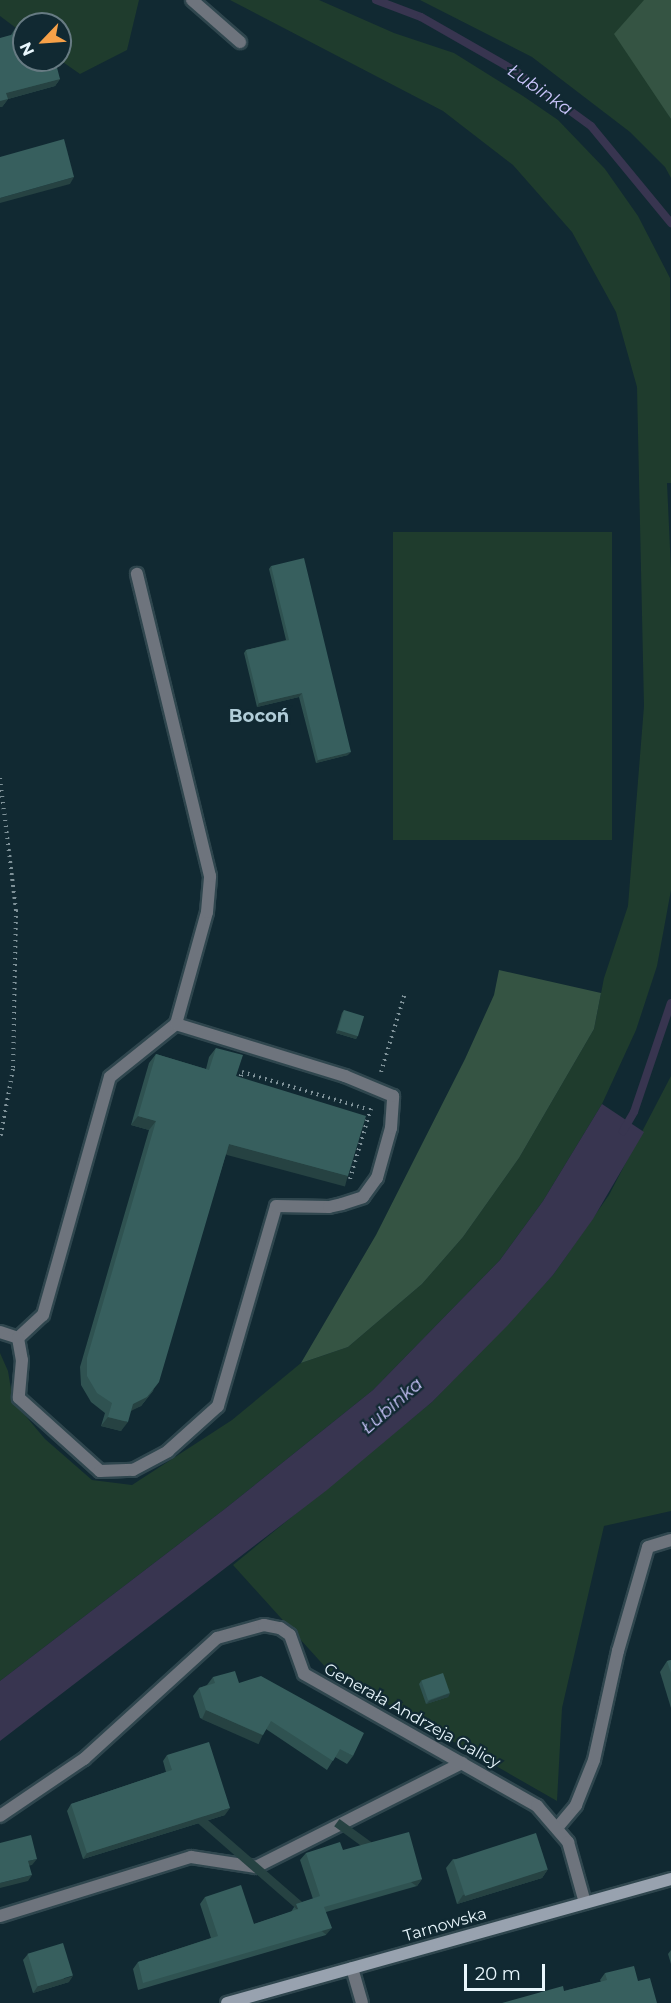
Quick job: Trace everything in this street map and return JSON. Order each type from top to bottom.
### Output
[{"type":"main road","name":"Tarnowska","points":[[227,2003],[671,1879]]},
{"type":"street","points":[[192,0],[240,42]]},
{"type":"street","points":[[18,1338],[43,1315],[110,1077],[176,1024],[207,912],[210,876],[136,574]]},
{"type":"street","points":[[18,1338],[22,1360],[19,1398],[100,1471],[133,1470],[168,1451],[218,1406],[276,1206],[329,1207],[342,1204],[363,1197],[377,1178],[391,1128],[393,1096],[345,1076],[176,1024]]},
{"type":"street","points":[[0,1332],[18,1338]]},
{"type":"street","points":[[557,1828],[576,1805],[594,1760],[618,1651],[648,1547],[671,1540]]},
{"type":"street","name":"Generała Andrzeja Galicy","points":[[0,1816],[84,1759],[218,1638],[264,1625],[279,1628],[290,1635],[304,1674],[537,1806],[568,1842],[585,1903]]},
{"type":"street","points":[[0,1917],[191,1857],[256,1867],[462,1763]]},
{"type":"street","points":[[352,1968],[362,2003]]},
{"type":"path","points":[[0,778],[16,910],[13,1069],[0,1139]]},
{"type":"path","points":[[237,1086],[242,1072],[370,1110]]},
{"type":"green space","points":[[0,0],[139,0],[127,50],[80,74],[72,68],[72,12],[12,12],[12,25],[0,16]]},
{"type":"green space","points":[[230,0],[319,0],[394,33],[454,53],[523,96],[558,120],[605,169],[638,216],[670,278],[671,483],[667,483],[671,570],[671,890],[657,966],[636,1030],[602,1104],[543,1201],[500,1260],[373,1390],[226,1508],[0,1681],[0,1353],[8,1371],[13,1401],[45,1439],[92,1480],[132,1485],[232,1420],[301,1363],[348,1347],[422,1284],[463,1237],[519,1158],[594,1029],[604,978],[628,906],[644,706],[637,387],[616,312],[572,232],[513,165],[443,111]]},
{"type":"green space","points":[[420,0],[648,0],[649,82],[671,119],[671,178],[665,167],[630,132],[532,57]]},
{"type":"green space","points":[[644,0],[671,0],[671,119],[614,34]]},
{"type":"green space","points":[[393,532],[612,532],[612,840],[393,840]]},
{"type":"green space","points":[[499,970],[601,993],[594,1029],[519,1158],[463,1237],[422,1284],[348,1347],[301,1363],[376,1235],[465,1059],[494,995]]},
{"type":"green space","points":[[671,1076],[671,1511],[604,1526],[562,1708],[557,1801],[328,1670],[233,1565],[432,1402],[553,1275],[609,1195]]},
{"type":"water","points":[[602,1104],[644,1132],[593,1219],[553,1275],[508,1325],[432,1402],[327,1490],[0,1741],[0,1681],[226,1508],[373,1390],[500,1260],[543,1201]]},
{"type":"building","points":[[12,35],[12,72],[58,72],[60,79],[6,93],[8,99],[0,101],[0,38]]},
{"type":"building","points":[[64,139],[74,177],[0,198],[0,157]]},
{"type":"building","points":[[304,558],[351,752],[318,760],[302,693],[259,703],[246,650],[289,640],[271,566]]},
{"type":"building","points":[[344,1010],[364,1016],[358,1036],[338,1030]]},
{"type":"building","points":[[216,1048],[243,1055],[236,1076],[366,1116],[348,1176],[229,1144],[159,1382],[147,1397],[133,1404],[128,1422],[108,1417],[112,1403],[97,1393],[87,1376],[87,1358],[156,1121],[138,1116],[156,1054],[209,1070]]},
{"type":"building","points":[[671,1660],[671,1673],[667,1661]]},
{"type":"building","points":[[235,1671],[239,1683],[261,1676],[364,1733],[353,1756],[340,1749],[333,1761],[271,1721],[263,1735],[206,1710],[199,1688],[215,1683],[213,1677]]},
{"type":"building","points":[[443,1673],[450,1693],[428,1700],[421,1680]]},
{"type":"building","points":[[209,1742],[230,1808],[87,1853],[71,1804],[172,1770],[167,1755]]},
{"type":"building","points":[[409,1832],[422,1879],[324,1907],[332,1928],[143,1983],[138,1962],[218,1936],[205,1897],[241,1885],[254,1924],[298,1909],[296,1904],[320,1896],[306,1853],[340,1842],[343,1850]]},
{"type":"building","points":[[536,1833],[548,1869],[465,1896],[453,1860]]},
{"type":"building","points":[[31,1835],[37,1859],[28,1861],[32,1875],[0,1883],[0,1843]]},
{"type":"building","points":[[63,1943],[73,1976],[38,1986],[28,1954]]},
{"type":"building","points":[[634,1966],[638,1981],[650,1978],[657,2003],[502,2003],[563,1986],[564,1991],[607,1980],[605,1973]]},
{"type":"waterway","name":"Łubinka","points":[[376,0],[421,17],[517,72],[591,126],[671,223]]},
{"type":"waterway","name":"Łubinka","points":[[623,1131],[634,1112],[671,1003]]},
{"type":"district","name":"Bocoń","points":[[259,716]]}]
